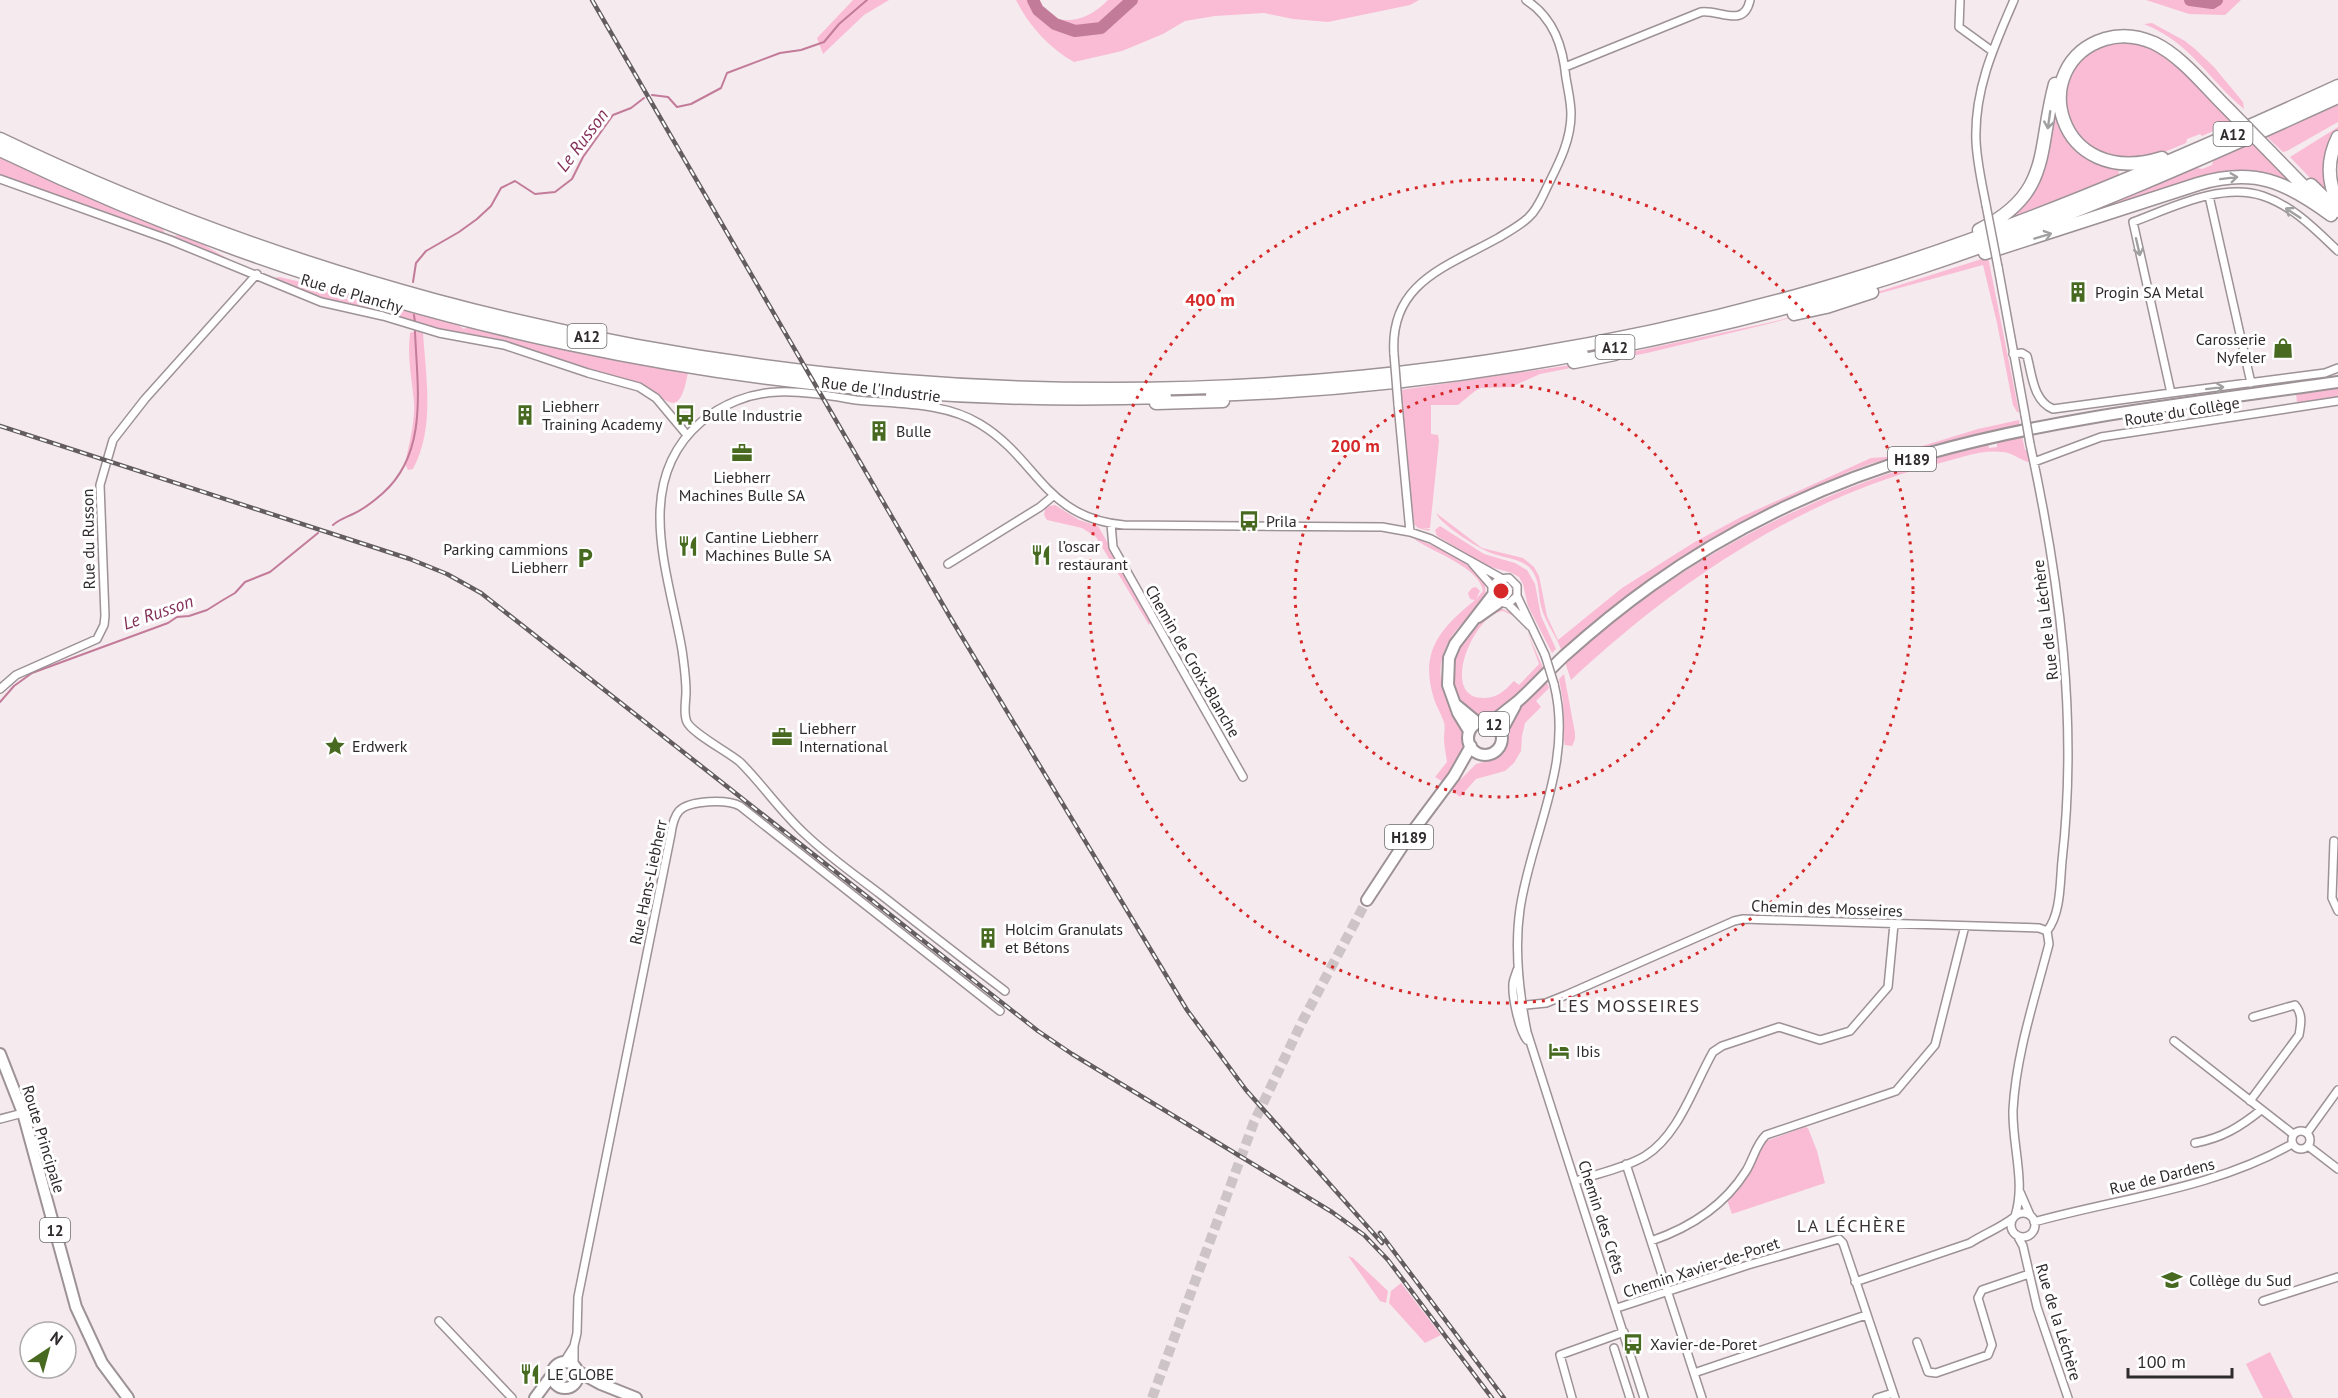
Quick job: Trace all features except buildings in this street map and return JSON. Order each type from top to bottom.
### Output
[{"type":"highway","points":[[1933,253],[1995,221],[2010,210],[2026,192],[2038,171],[2042,158],[2052,97],[2059,75],[2073,52],[2093,37],[2112,31],[2128,30],[2156,38],[2189,62],[2231,109]]},
{"type":"highway","points":[[2336,216],[2273,151],[2231,109],[2170,54],[2153,43],[2132,37],[2110,38],[2087,48],[2068,69],[2061,91],[2062,116],[2075,141],[2086,151],[2099,158],[2129,164],[2161,159],[2338,80]]},
{"type":"highway","name":"A12","points":[[0,139],[117,191],[236,238],[360,279],[467,309],[574,334],[701,357],[838,376],[940,384],[1090,390],[1204,388],[1321,380],[1457,365],[1567,348],[1711,317],[1819,289],[1933,253],[2027,219],[2179,158],[2338,86]]},
{"type":"highway","name":"A12","points":[[0,150],[113,200],[215,240],[357,288],[473,320],[600,349],[736,372],[865,388],[997,397],[1131,398],[1261,394],[1370,386],[1525,365],[1664,338],[1770,313],[1847,291],[1975,249],[2131,189],[2338,97]]},
{"type":"highway","points":[[2338,137],[2331,156],[2330,172],[2332,187],[2338,202]]},
{"type":"highway","points":[[997,397],[1020,401],[1109,404],[1260,400],[1384,391],[1527,371],[1668,343],[1826,306],[2191,186],[2229,177],[2258,178],[2285,185],[2336,216]]},
{"type":"main road","name":"H189","points":[[1518,701],[1587,635],[1677,569],[1754,524],[1860,476],[1924,455],[2023,430],[2116,414],[2338,382]]},
{"type":"main road","points":[[1469,731],[1463,723],[1448,685],[1449,658],[1455,644],[1475,619],[1498,597]]},
{"type":"main road","name":"12","points":[[1518,701],[1501,732],[1502,744],[1499,749],[1489,755],[1475,750],[1468,739],[1469,731],[1478,723],[1491,723],[1518,701]]},
{"type":"main road","points":[[1455,704],[1478,723]]},
{"type":"main road","name":"12","points":[[1491,723],[1501,732]]},
{"type":"main road","name":"12","points":[[1454,776],[1475,750]]},
{"type":"main road","name":"H189","points":[[1367,900],[1407,839],[1454,776]]},
{"type":"main road","name":"Route Principale","points":[[0,1053],[23,1113],[76,1307],[102,1363],[128,1398]]},
{"type":"main road","points":[[536,1398],[555,1380],[556,1365],[573,1370],[636,1398]]},
{"type":"main road","points":[[555,1380],[567,1388],[573,1370]]},
{"type":"street","points":[[1410,532],[1394,354],[1396,322],[1405,301],[1414,289],[1432,273],[1519,225],[1531,214],[1563,155],[1570,132],[1571,112],[1565,67],[1557,37],[1541,10],[1526,0]]},
{"type":"street","points":[[1565,67],[1701,12],[1737,16],[1745,11],[1750,0]]},
{"type":"street","points":[[1960,0],[1959,27],[1992,51]]},
{"type":"street","name":"Rue de la Léchère","points":[[2014,0],[1984,75],[1977,116],[1976,141],[2062,626],[2069,726],[2067,819],[2055,915],[2047,931],[2049,944],[2023,1048],[2014,1099],[2013,1130],[2018,1186],[2018,1203],[2014,1217]]},
{"type":"street","name":"Rue de Planchy","points":[[0,179],[257,274],[321,302],[383,316],[439,333],[504,345],[639,387],[656,398],[687,435]]},
{"type":"street","points":[[2170,393],[2133,222],[2209,196],[2246,194],[2268,198],[2298,216],[2338,251]]},
{"type":"street","points":[[2209,196],[2251,383]]},
{"type":"street","name":"Rue du Russon","points":[[0,689],[16,675],[89,644],[101,633],[105,616],[100,485],[113,440],[145,399],[257,274]]},
{"type":"street","points":[[2013,354],[2022,353],[2027,356],[2038,397],[2046,406],[2053,409],[2325,373],[2338,368]]},
{"type":"street","name":"Rue de l'Industrie","points":[[687,435],[724,406],[748,396],[770,392],[804,393],[938,409],[964,416],[990,430],[1005,443],[1053,496],[1079,514],[1111,524],[1368,525],[1410,532]]},
{"type":"street","name":"Route du Collège","points":[[2034,462],[2101,436],[2338,401]]},
{"type":"street","points":[[687,435],[665,475],[660,496],[659,518],[682,651],[687,722],[696,732],[717,744],[740,763],[784,813],[815,843],[1005,991]]},
{"type":"street","points":[[948,564],[1040,507],[1053,496]]},
{"type":"street","name":"Chemin de Croix-Blanche","points":[[1111,524],[1113,547],[1244,777]]},
{"type":"street","name":"Chemin des Crêts","points":[[1410,532],[1444,546],[1501,578],[1515,582],[1518,588],[1517,596],[1545,655],[1554,684],[1559,719],[1557,765],[1520,909],[1519,1006],[1644,1398]]},
{"type":"street","name":"Chemin des Crêts","points":[[1469,560],[1498,597],[1533,630]]},
{"type":"street","points":[[1501,578],[1498,597],[1517,596]]},
{"type":"street","name":"Rue Hans-Liebherr","points":[[573,1370],[574,1346],[578,1334],[578,1298],[673,824],[682,808],[693,804],[727,801],[740,806],[1000,1011]]},
{"type":"street","points":[[2334,841],[2332,898],[2338,911]]},
{"type":"street","name":"Chemin des Mosseires","points":[[1519,1006],[1546,1003],[1734,921],[2039,928],[2047,931]]},
{"type":"street","points":[[1576,1180],[1646,1155],[1670,1133],[1717,1048],[1779,1027],[1820,1040],[1850,1031],[1888,987],[1894,924]]},
{"type":"street","points":[[1651,1241],[1687,1227],[1725,1197],[1746,1172],[1766,1135],[1891,1094],[1900,1086],[1935,1045],[1965,926]]},
{"type":"street","points":[[2250,1101],[2299,1035],[2301,1022],[2300,1010],[2295,1005],[2253,1017]]},
{"type":"street","points":[[2174,1041],[2293,1134]]},
{"type":"street","points":[[2307,1133],[2338,1090]]},
{"type":"street","points":[[2195,1143],[2216,1139],[2244,1124],[2261,1110]]},
{"type":"street","points":[[0,1119],[23,1113]]},
{"type":"street","points":[[2293,1134],[2300,1130],[2307,1133],[2310,1139],[2308,1146]]},
{"type":"street","points":[[2293,1134],[2292,1144],[2300,1149],[2308,1146]]},
{"type":"street","name":"Rue de Dardens","points":[[2032,1218],[2225,1175],[2264,1160],[2292,1144]]},
{"type":"street","points":[[2308,1146],[2338,1169]]},
{"type":"street","points":[[1626,1164],[1702,1398]]},
{"type":"street","name":"Rue de la Léchère","points":[[2018,1186],[2032,1218]]},
{"type":"street","points":[[1856,1282],[1970,1243],[2023,1213],[2032,1218],[2033,1231],[2027,1236],[1995,1230]]},
{"type":"street","points":[[2014,1217],[2011,1225],[2016,1234]]},
{"type":"street","name":"Rue de la Léchère","points":[[2026,1254],[2033,1231]]},
{"type":"street","name":"Rue de la Léchère","points":[[2016,1234],[2026,1254],[2037,1307],[2068,1398]]},
{"type":"street","name":"Chemin Xavier-de-Poret","points":[[1617,1308],[1837,1238],[1843,1243],[1894,1395]]},
{"type":"street","points":[[1917,1342],[1928,1372],[1936,1373],[1988,1355],[1992,1345],[1978,1298],[1982,1290],[2029,1274]]},
{"type":"street","points":[[2263,1301],[2338,1277]]},
{"type":"street","points":[[1694,1373],[1866,1315]]},
{"type":"street","points":[[440,1321],[512,1398]]},
{"type":"street","points":[[1572,1398],[1560,1355],[1624,1332]]},
{"type":"street","points":[[1614,1347],[1630,1398]]},
{"type":"street","points":[[1877,1398],[1894,1395]]},
{"type":"shaded area","points":[[853,0],[889,0],[864,15],[823,54],[817,38]]},
{"type":"shaded area","points":[[1016,0],[1037,0],[1044,15],[1070,20],[1086,16],[1108,0],[1419,0],[1410,5],[1328,22],[1293,19],[1264,13],[1215,16],[1185,21],[1163,34],[1122,51],[1074,62],[1040,36]]},
{"type":"shaded area","points":[[2146,0],[2241,0],[2225,15],[2189,14]]},
{"type":"shaded area","points":[[2152,23],[2195,49],[2214,67],[2243,102],[2244,109],[2187,51],[2144,24]]},
{"type":"shaded area","points":[[2129,41],[2150,46],[2170,59],[2236,121],[2202,136],[2200,134],[2187,139],[2186,143],[2167,151],[2140,158],[2109,156],[2090,147],[2076,132],[2068,115],[2065,95],[2070,76],[2081,59],[2101,45]]},
{"type":"shaded area","points":[[2056,93],[2062,125],[2118,167],[2119,175],[2000,222],[2029,192]]},
{"type":"shaded area","points":[[2338,105],[2338,122],[2287,151],[2283,152],[2267,137]]},
{"type":"shaded area","points":[[2338,127],[2338,131],[2332,201],[2290,157]]},
{"type":"shaded area","points":[[2256,141],[2289,178],[2286,182],[2260,175],[2093,216],[2092,212],[2197,168],[2202,169],[2212,165],[2213,161]]},
{"type":"shaded area","points":[[0,158],[162,228],[165,233],[178,235],[204,245],[237,264],[162,234],[0,176]]},
{"type":"shaded area","points":[[1988,257],[2019,412],[2013,405],[1983,265],[1772,323],[1647,353],[1540,374],[1511,387],[1481,388],[1458,405],[1431,405],[1431,434],[1438,435],[1439,441],[1430,528],[1422,528],[1430,529],[1429,531],[1418,528],[1414,524],[1403,431],[1401,390],[1571,365],[1772,322],[1830,307]]},
{"type":"shaded area","points":[[279,277],[333,289],[457,324],[464,329],[468,327],[550,347],[688,372],[684,389],[680,399],[674,403],[668,402],[644,386],[633,382],[561,362],[519,346],[326,300],[273,278]]},
{"type":"shaded area","points":[[415,331],[423,333],[427,420],[420,453],[413,469],[408,470],[405,464],[414,411],[409,342],[410,333]]},
{"type":"shaded area","points":[[2338,388],[2338,398],[2297,403],[2296,393]]},
{"type":"shaded area","points":[[2019,420],[2020,426],[1873,463],[1848,472],[1612,609],[1562,652],[1543,612],[1533,571],[1521,562],[1478,547],[1460,536],[1436,513],[1482,548],[1523,558],[1534,567],[1539,576],[1547,616],[1558,640],[1622,588],[1693,543],[1741,517],[1871,458],[1886,457],[1978,429]]},
{"type":"shaded area","points":[[2022,436],[2025,450],[2028,450],[2028,462],[1995,451],[1969,455],[1885,480],[1835,499],[1787,523],[1740,549],[1652,610],[1571,680],[1565,662],[1613,622],[1661,587],[1711,555],[1816,502],[1871,480],[1988,444],[1989,448],[1997,447],[1997,442]]},
{"type":"shaded area","points":[[1055,505],[1079,520],[1098,526],[1152,620],[1149,625],[1096,537],[1082,528],[1047,520],[1044,515],[1045,509]]},
{"type":"shaded area","points":[[1440,526],[1484,554],[1515,563],[1527,570],[1535,584],[1541,616],[1556,649],[1552,653],[1528,606],[1519,577],[1487,566],[1437,536],[1435,530]]},
{"type":"shaded area","points":[[1414,539],[1466,563],[1475,570],[1485,586],[1481,604],[1453,635],[1442,659],[1443,689],[1458,721],[1463,741],[1459,760],[1443,782],[1435,777],[1447,762],[1444,725],[1430,682],[1431,654],[1443,631],[1475,600],[1470,599],[1468,593],[1472,588],[1476,587],[1480,591],[1476,599],[1483,591],[1474,575],[1465,568]]},
{"type":"shaded area","points":[[1503,609],[1515,615],[1503,611],[1492,616],[1481,626],[1465,656],[1462,671],[1463,685],[1470,694],[1488,698],[1504,691],[1514,681],[1519,685],[1539,664],[1527,631],[1544,670],[1496,714],[1485,716],[1475,714],[1461,702],[1457,693],[1454,682],[1456,656],[1467,638],[1486,617]]},
{"type":"shaded area","points":[[1564,674],[1575,733],[1572,746],[1565,745],[1564,741],[1563,701],[1559,679]]},
{"type":"shaded area","points":[[1546,680],[1549,688],[1536,701],[1541,707],[1525,723],[1521,751],[1514,763],[1505,771],[1476,779],[1460,797],[1451,789],[1476,764],[1495,759],[1503,752],[1508,743],[1511,725],[1521,707]]},
{"type":"shaded area","points":[[1805,1127],[1808,1128],[1817,1151],[1825,1183],[1732,1214],[1727,1200],[1747,1176],[1766,1141]]},
{"type":"shaded area","points":[[1348,1256],[1388,1291],[1386,1303],[1380,1301]]},
{"type":"shaded area","points":[[1401,1283],[1441,1335],[1425,1343],[1389,1303],[1391,1291]]},
{"type":"shaded area","points":[[2270,1352],[2293,1398],[2263,1398],[2246,1364]]},
{"type":"waterway","name":"Le Russon","points":[[652,95],[668,97],[677,107],[691,104],[721,88],[727,73],[780,53],[801,50],[824,42],[839,24],[867,0]]},
{"type":"waterway","points":[[1033,0],[1038,10],[1055,24],[1075,31],[1101,28],[1132,0]]},
{"type":"waterway","points":[[2190,0],[2212,3],[2217,0]]},
{"type":"waterway","name":"Le Russon","points":[[413,282],[416,263],[426,251],[477,219],[491,206],[501,188],[515,181],[535,194],[555,192],[572,179],[583,157],[613,115],[631,108],[644,98]]},
{"type":"waterway","name":"Le Russon","points":[[414,315],[415,322]]},
{"type":"waterway","name":"Le Russon","points":[[333,525],[365,507],[383,493],[398,477],[408,458],[417,417],[415,331]]},
{"type":"waterway","name":"Le Russon","points":[[0,702],[14,686],[32,673],[168,623],[177,617],[207,610],[235,593],[245,582],[270,572],[318,533]]},
{"type":"tunnel","points":[[1152,1398],[1254,1122],[1302,1022],[1367,900]]},
{"type":"railway","points":[[592,0],[950,617],[1187,1010],[1246,1090],[1382,1243]]},
{"type":"railway","points":[[0,426],[410,559],[447,574],[481,593],[1038,1031],[1332,1212],[1364,1235],[1388,1260],[1492,1398]]},
{"type":"railway","points":[[1380,1233],[1504,1398]]},
{"type":"place","name":"Progin SA Metal","points":[[2078,292]]},
{"type":"place","name":"Carosserie Nyfeler","points":[[2283,348]]},
{"type":"place","name":"Liebherr Training Academy","points":[[525,415]]},
{"type":"place","name":"Bulle Industrie","points":[[685,415]]},
{"type":"place","name":"Bulle","points":[[879,431]]},
{"type":"place","name":"Liebherr Machines Bulle SA","points":[[742,453]]},
{"type":"place","name":"Prila","points":[[1249,521]]},
{"type":"place","name":"Cantine Liebherr Machines Bulle SA","points":[[688,546]]},
{"type":"place","name":"l’oscar restaurant","points":[[1041,555]]},
{"type":"place","name":"Parking cammions Liebherr","points":[[585,558]]},
{"type":"place","name":"Liebherr International","points":[[782,737]]},
{"type":"place","name":"Erdwerk","points":[[335,746]]},
{"type":"place","name":"Holcim Granulats et Bétons","points":[[988,938]]},
{"type":"place","name":"Ibis","points":[[1559,1051]]},
{"type":"place","name":"Collège du Sud","points":[[2172,1280]]},
{"type":"place","name":"Xavier-de-Poret","points":[[1633,1344]]},
{"type":"place","name":"LE GLOBE","points":[[530,1374]]},
{"type":"district","name":"LES MOSSEIRES","points":[[1629,1005]]},
{"type":"district","name":"LA LÉCHÈRE","points":[[1852,1225]]}]
